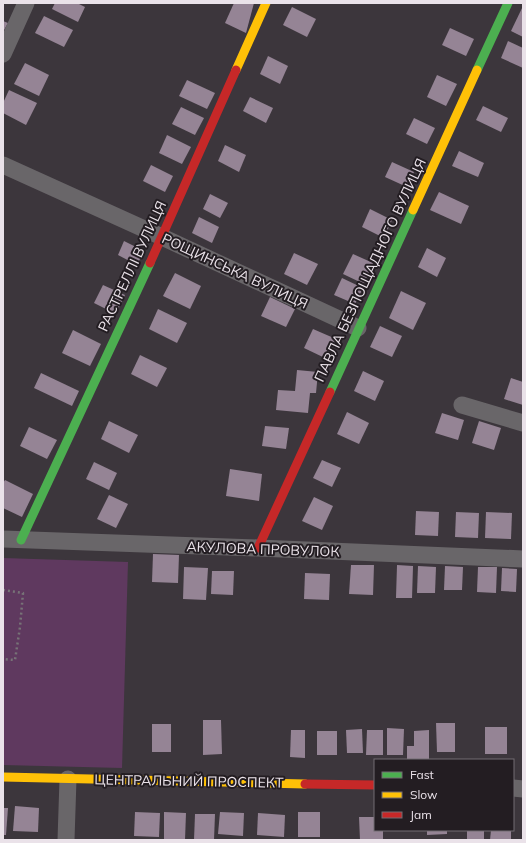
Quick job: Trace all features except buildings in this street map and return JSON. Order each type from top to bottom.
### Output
[{"type":"street","points":[[3,54],[26,3]]},
{"type":"street","name":"РАСТРЕЛЛІ ВУЛИЦЯ","points":[[21,540],[162,237],[266,3]]},
{"type":"street","name":"ПАВЛА БЕЗПОЩАДНОГО ВУЛИЦЯ","points":[[258,548],[508,3]]},
{"type":"street","name":"РОЩИНСЬКА ВУЛИЦЯ","points":[[3,165],[358,328]]},
{"type":"street","points":[[462,405],[523,423]]},
{"type":"street","name":"АКУЛОВА ПРОВУЛОК","points":[[3,539],[523,559]]},
{"type":"street","name":"ЦЕНТРАЛЬНИЙ ПРОСПЕКТ","points":[[3,777],[374,785]]},
{"type":"street","points":[[66,840],[68,778]]},
{"type":"path","points":[[3,590],[23,593],[15,660],[3,659]]},
{"type":"shaded area","points":[[3,558],[128,562],[122,768],[3,765]]},
{"type":"traffic: fast","points":[[477,70],[508,3]]},
{"type":"traffic: fast","points":[[330,392],[413,210]]},
{"type":"traffic: fast","points":[[21,540],[150,263]]},
{"type":"traffic: slow","points":[[236,70],[266,3]]},
{"type":"traffic: slow","points":[[413,210],[477,70]]},
{"type":"traffic: slow","points":[[3,777],[305,784]]},
{"type":"traffic: jam","points":[[150,263],[236,70]]},
{"type":"traffic: jam","points":[[258,548],[330,392]]},
{"type":"traffic: jam","points":[[305,784],[374,785]]}]
